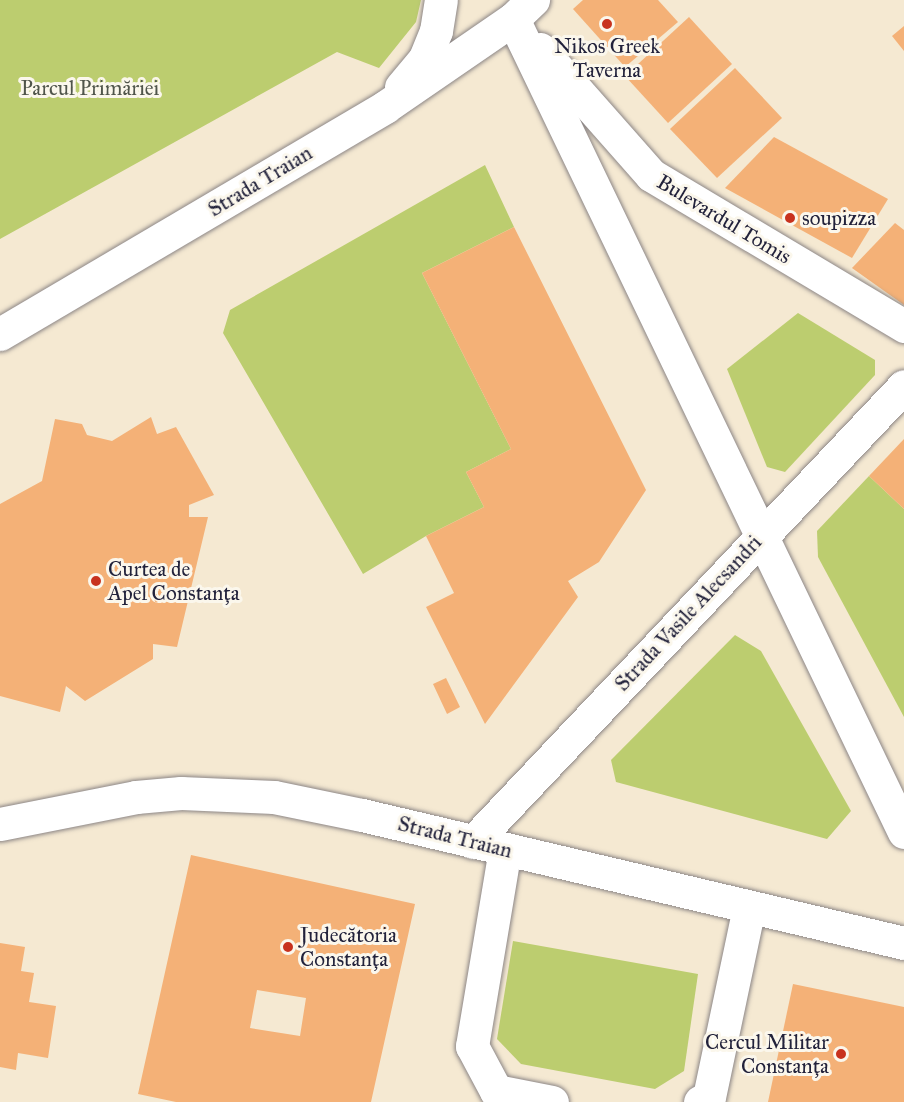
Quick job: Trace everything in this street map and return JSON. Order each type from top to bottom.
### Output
[{"type":"street","points":[[385,107],[425,58],[436,31],[441,0]]},
{"type":"street","points":[[515,6],[761,534],[904,832]]},
{"type":"street","name":"Strada Traian","points":[[0,334],[385,107],[515,6]]},
{"type":"street","name":"Bulevardul Tomis","points":[[515,6],[651,175],[904,326]]},
{"type":"street","name":"Strada Vasile Alecsandri","points":[[473,842],[761,534],[904,386]]},
{"type":"street","name":"Strada Traian","points":[[0,824],[136,797],[181,793],[274,797],[362,814],[904,943]]},
{"type":"street","points":[[505,849],[472,1046],[496,1091],[552,1102]]},
{"type":"street","points":[[700,1102],[709,1097],[749,907]]},
{"type":"green space","name":"Parcul Primăriei","points":[[0,0],[421,0],[416,22],[379,68],[337,52],[0,239]]},
{"type":"green space","points":[[485,165],[514,227],[422,273],[511,449],[466,472],[484,507],[426,536],[363,574],[223,333],[230,310]]},
{"type":"green space","points":[[798,313],[875,360],[875,375],[785,472],[767,467],[727,369]]},
{"type":"green space","points":[[869,476],[904,509],[904,717],[818,557],[817,531]]},
{"type":"green space","points":[[735,635],[761,651],[851,811],[827,839],[616,782],[611,760]]},
{"type":"green space","points":[[513,941],[698,974],[684,1071],[655,1089],[521,1064],[497,1039]]},
{"type":"building","points":[[583,0],[658,0],[678,22],[625,67],[573,9]]},
{"type":"building","points":[[689,17],[732,64],[668,123],[625,76]]},
{"type":"building","points":[[904,26],[904,51],[892,36]]},
{"type":"building","points":[[735,68],[782,118],[717,178],[670,129]]},
{"type":"building","points":[[774,137],[888,199],[852,258],[725,188]]},
{"type":"building","points":[[895,223],[904,230],[904,305],[852,268]]},
{"type":"building","points":[[514,227],[646,490],[599,562],[568,581],[578,597],[485,724],[426,607],[454,593],[426,536],[484,507],[466,472],[511,449],[422,273]]},
{"type":"building","name":"Curtea de Apel Constanța","points":[[151,417],[157,434],[176,427],[214,495],[189,505],[189,517],[208,517],[177,647],[153,644],[153,659],[85,701],[66,686],[60,712],[0,696],[0,504],[42,481],[55,419],[82,424],[87,435],[112,441]]},
{"type":"building","points":[[904,439],[904,509],[869,476]]},
{"type":"building","points":[[446,678],[460,707],[447,714],[433,684]]},
{"type":"building","name":"Judecătoria Constanța","points":[[191,855],[415,904],[371,1102],[176,1102],[138,1094]],"holes":[[[257,990],[306,998],[300,1036],[250,1028]]]},
{"type":"building","points":[[0,943],[25,947],[21,971],[34,973],[29,1002],[56,1006],[48,1058],[18,1053],[16,1070],[0,1067]]},
{"type":"building","name":"Cercul Militar Constanța","points":[[793,984],[904,1007],[904,1102],[768,1102]]},
{"type":"place","name":"Nikos Greek Taverna","points":[[607,24]]},
{"type":"place","name":"soupizza","points":[[790,218]]},
{"type":"place","name":"Curtea de Apel Constanța","points":[[96,581]]},
{"type":"place","name":"Judecătoria Constanța","points":[[288,947]]},
{"type":"place","name":"Cercul Militar Constanța","points":[[841,1054]]}]
